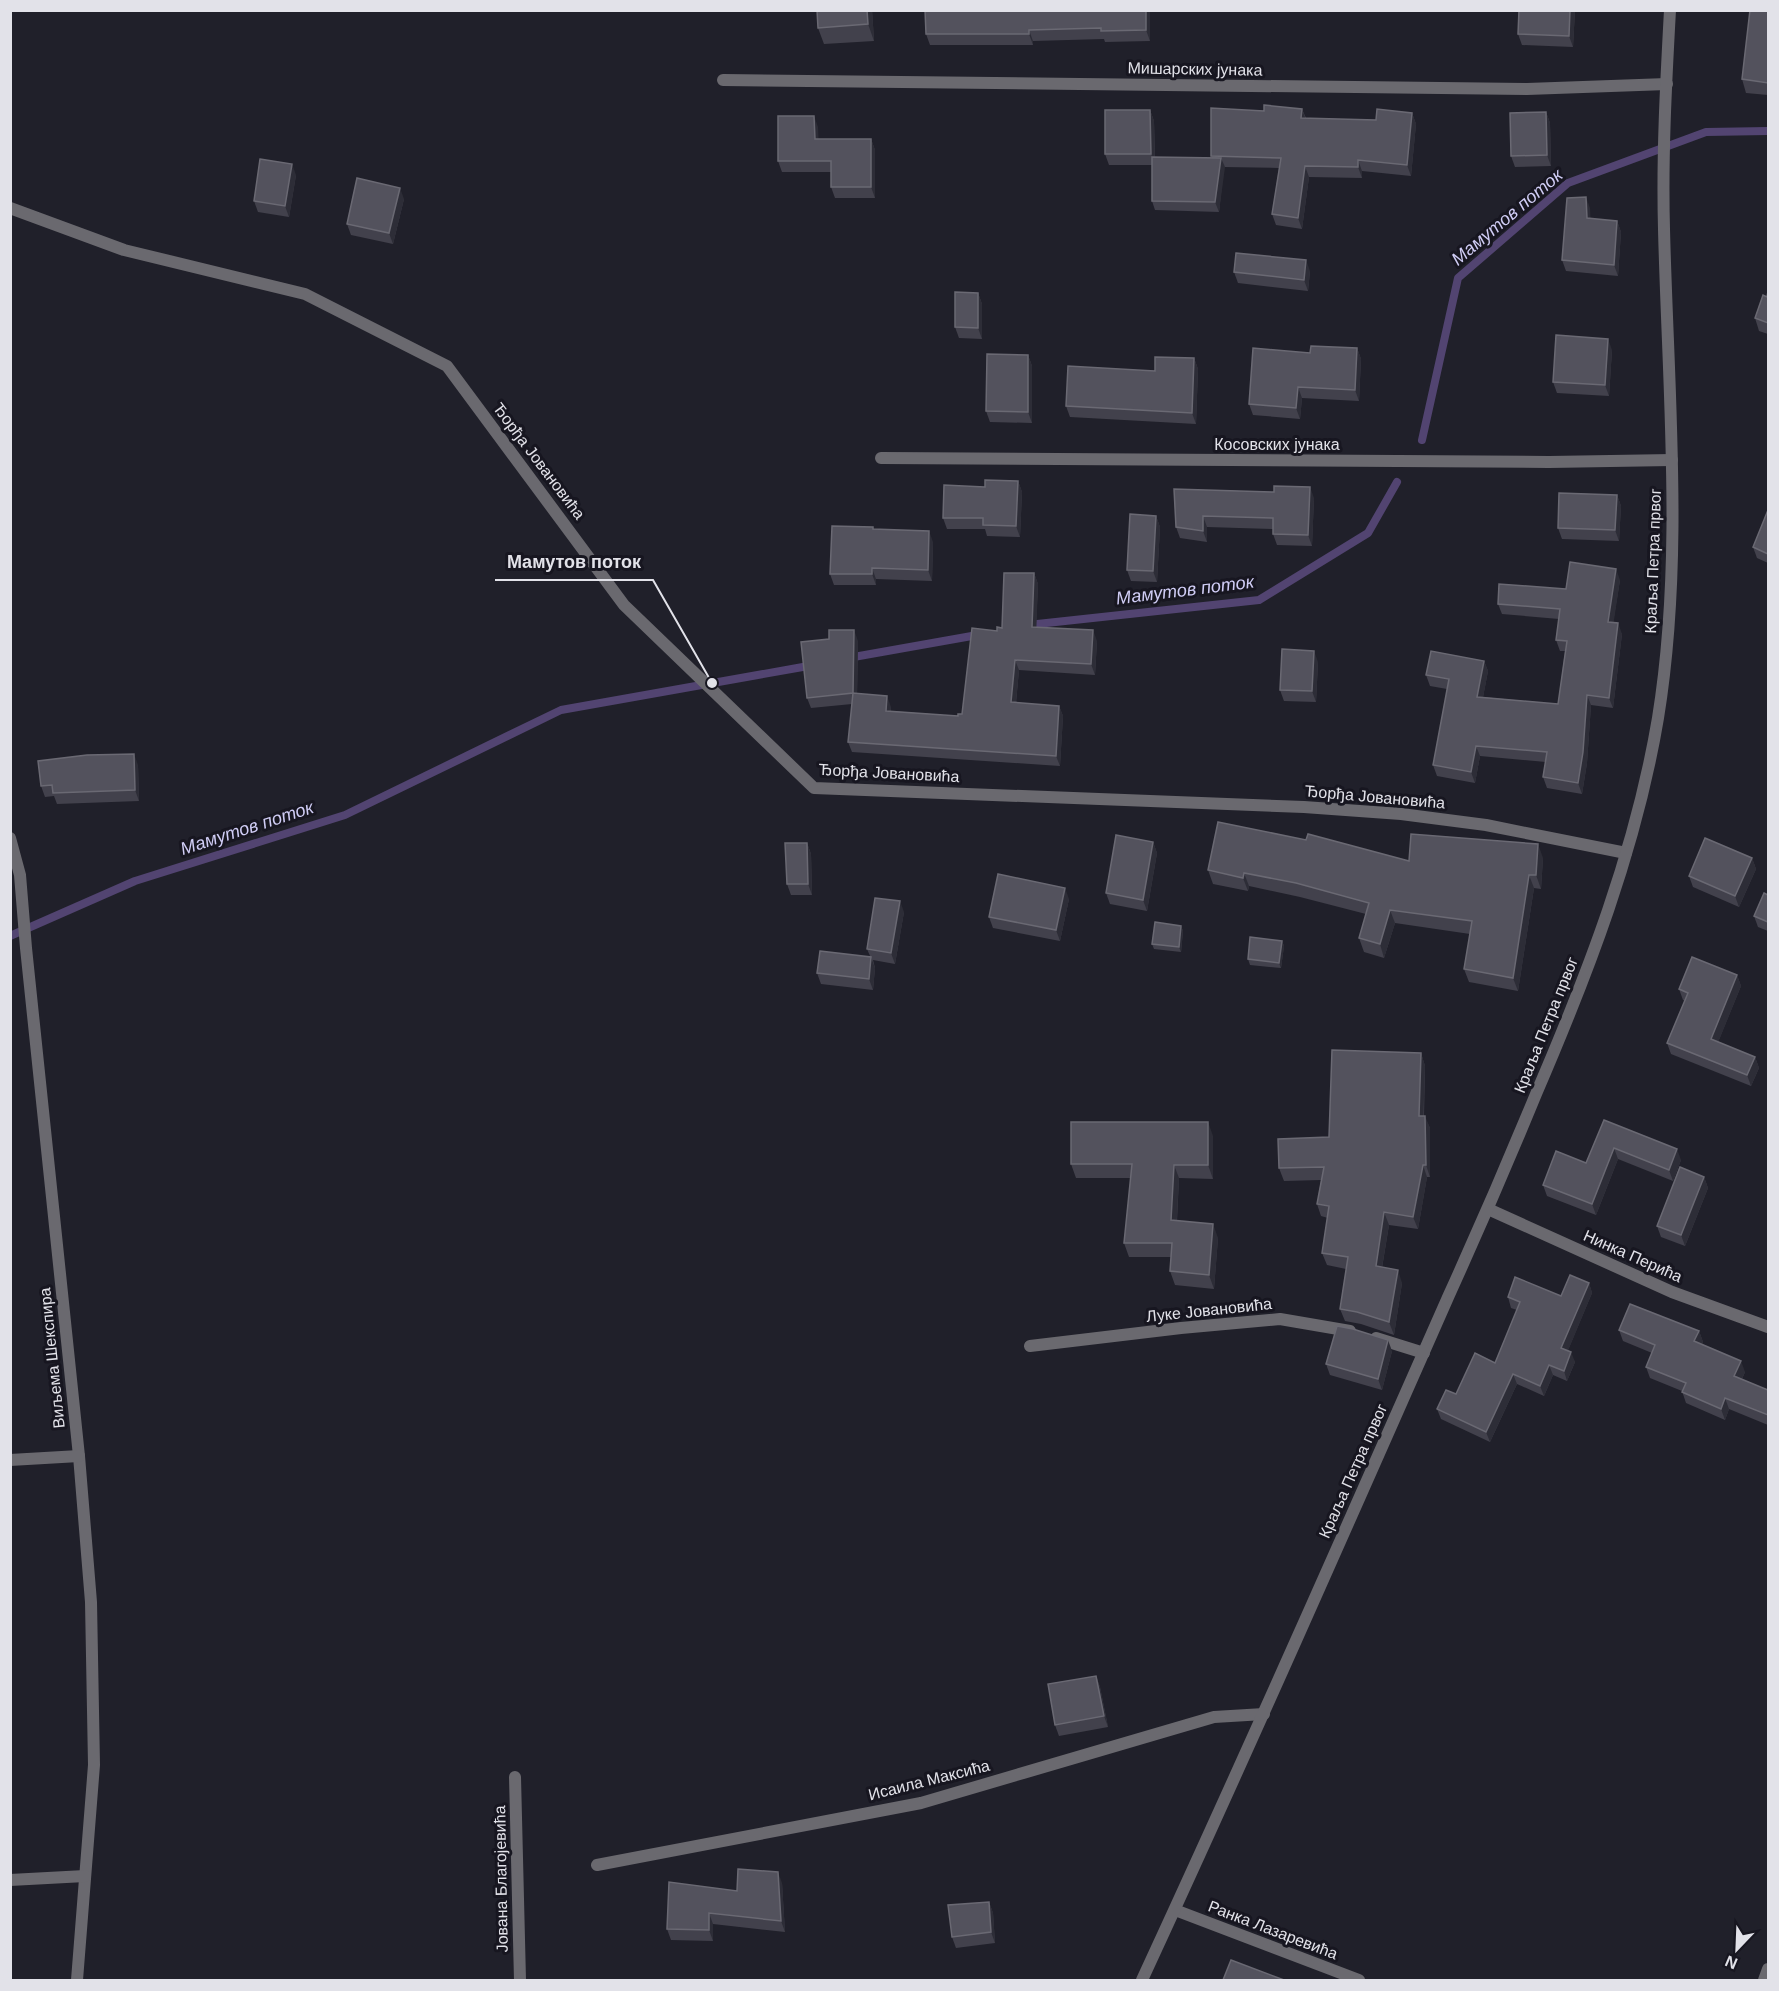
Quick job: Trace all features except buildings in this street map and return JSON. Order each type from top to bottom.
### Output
[{"type":"street","name":"Краља Петра првог","points":[[1142,1980],[1264,1714],[1488,1209],[1573,1008],[1613,897],[1642,794],[1667,658],[1671,558],[1672,460],[1664,226],[1664,159],[1670,10]]},
{"type":"street","name":"Мишарских јунака","points":[[723,80],[1527,90],[1667,84]]},
{"type":"street","name":"Ђорђа Јовановића","points":[[10,208],[124,250],[305,294],[447,366],[624,605],[814,788],[1304,807],[1401,814],[1486,825],[1626,853]]},
{"type":"street","name":"Косовских јунака","points":[[881,458],[1503,462],[1672,460]]},
{"type":"street","name":"Виљема Шекспира","points":[[10,838],[20,875],[79,1456],[91,1602],[94,1753],[77,1980]]},
{"type":"street","name":"Нинка Перића","points":[[1488,1209],[1672,1292],[1768,1327]]},
{"type":"street","name":"Луке Јовановића","points":[[1030,1346],[1280,1319],[1359,1332],[1424,1353]]},
{"type":"street","points":[[10,1460],[79,1456]]},
{"type":"street","name":"Исаила Максића","points":[[597,1865],[921,1803],[1214,1717],[1264,1714]]},
{"type":"street","name":"Јована Благојевића","points":[[515,1777],[520,1980]]},
{"type":"street","points":[[10,1880],[85,1876]]},
{"type":"street","name":"Ранка Лазаревића","points":[[1175,1910],[1359,1980]]},
{"type":"street","points":[[1764,1980],[1768,1969]]},
{"type":"waterway","name":"Мамутов поток","points":[[1422,440],[1458,278],[1568,183],[1706,132],[1768,131]]},
{"type":"waterway","name":"Мамутов поток","points":[[1028,625],[1259,600],[1368,533],[1397,482]]},
{"type":"waterway","name":"Мамутов поток","points":[[848,658],[983,634]]},
{"type":"waterway","name":"Мамутов поток","points":[[10,936],[135,881],[345,815],[561,710],[814,665]]},
{"type":"place","name":"Мамутов поток","points":[[712,683]]}]
